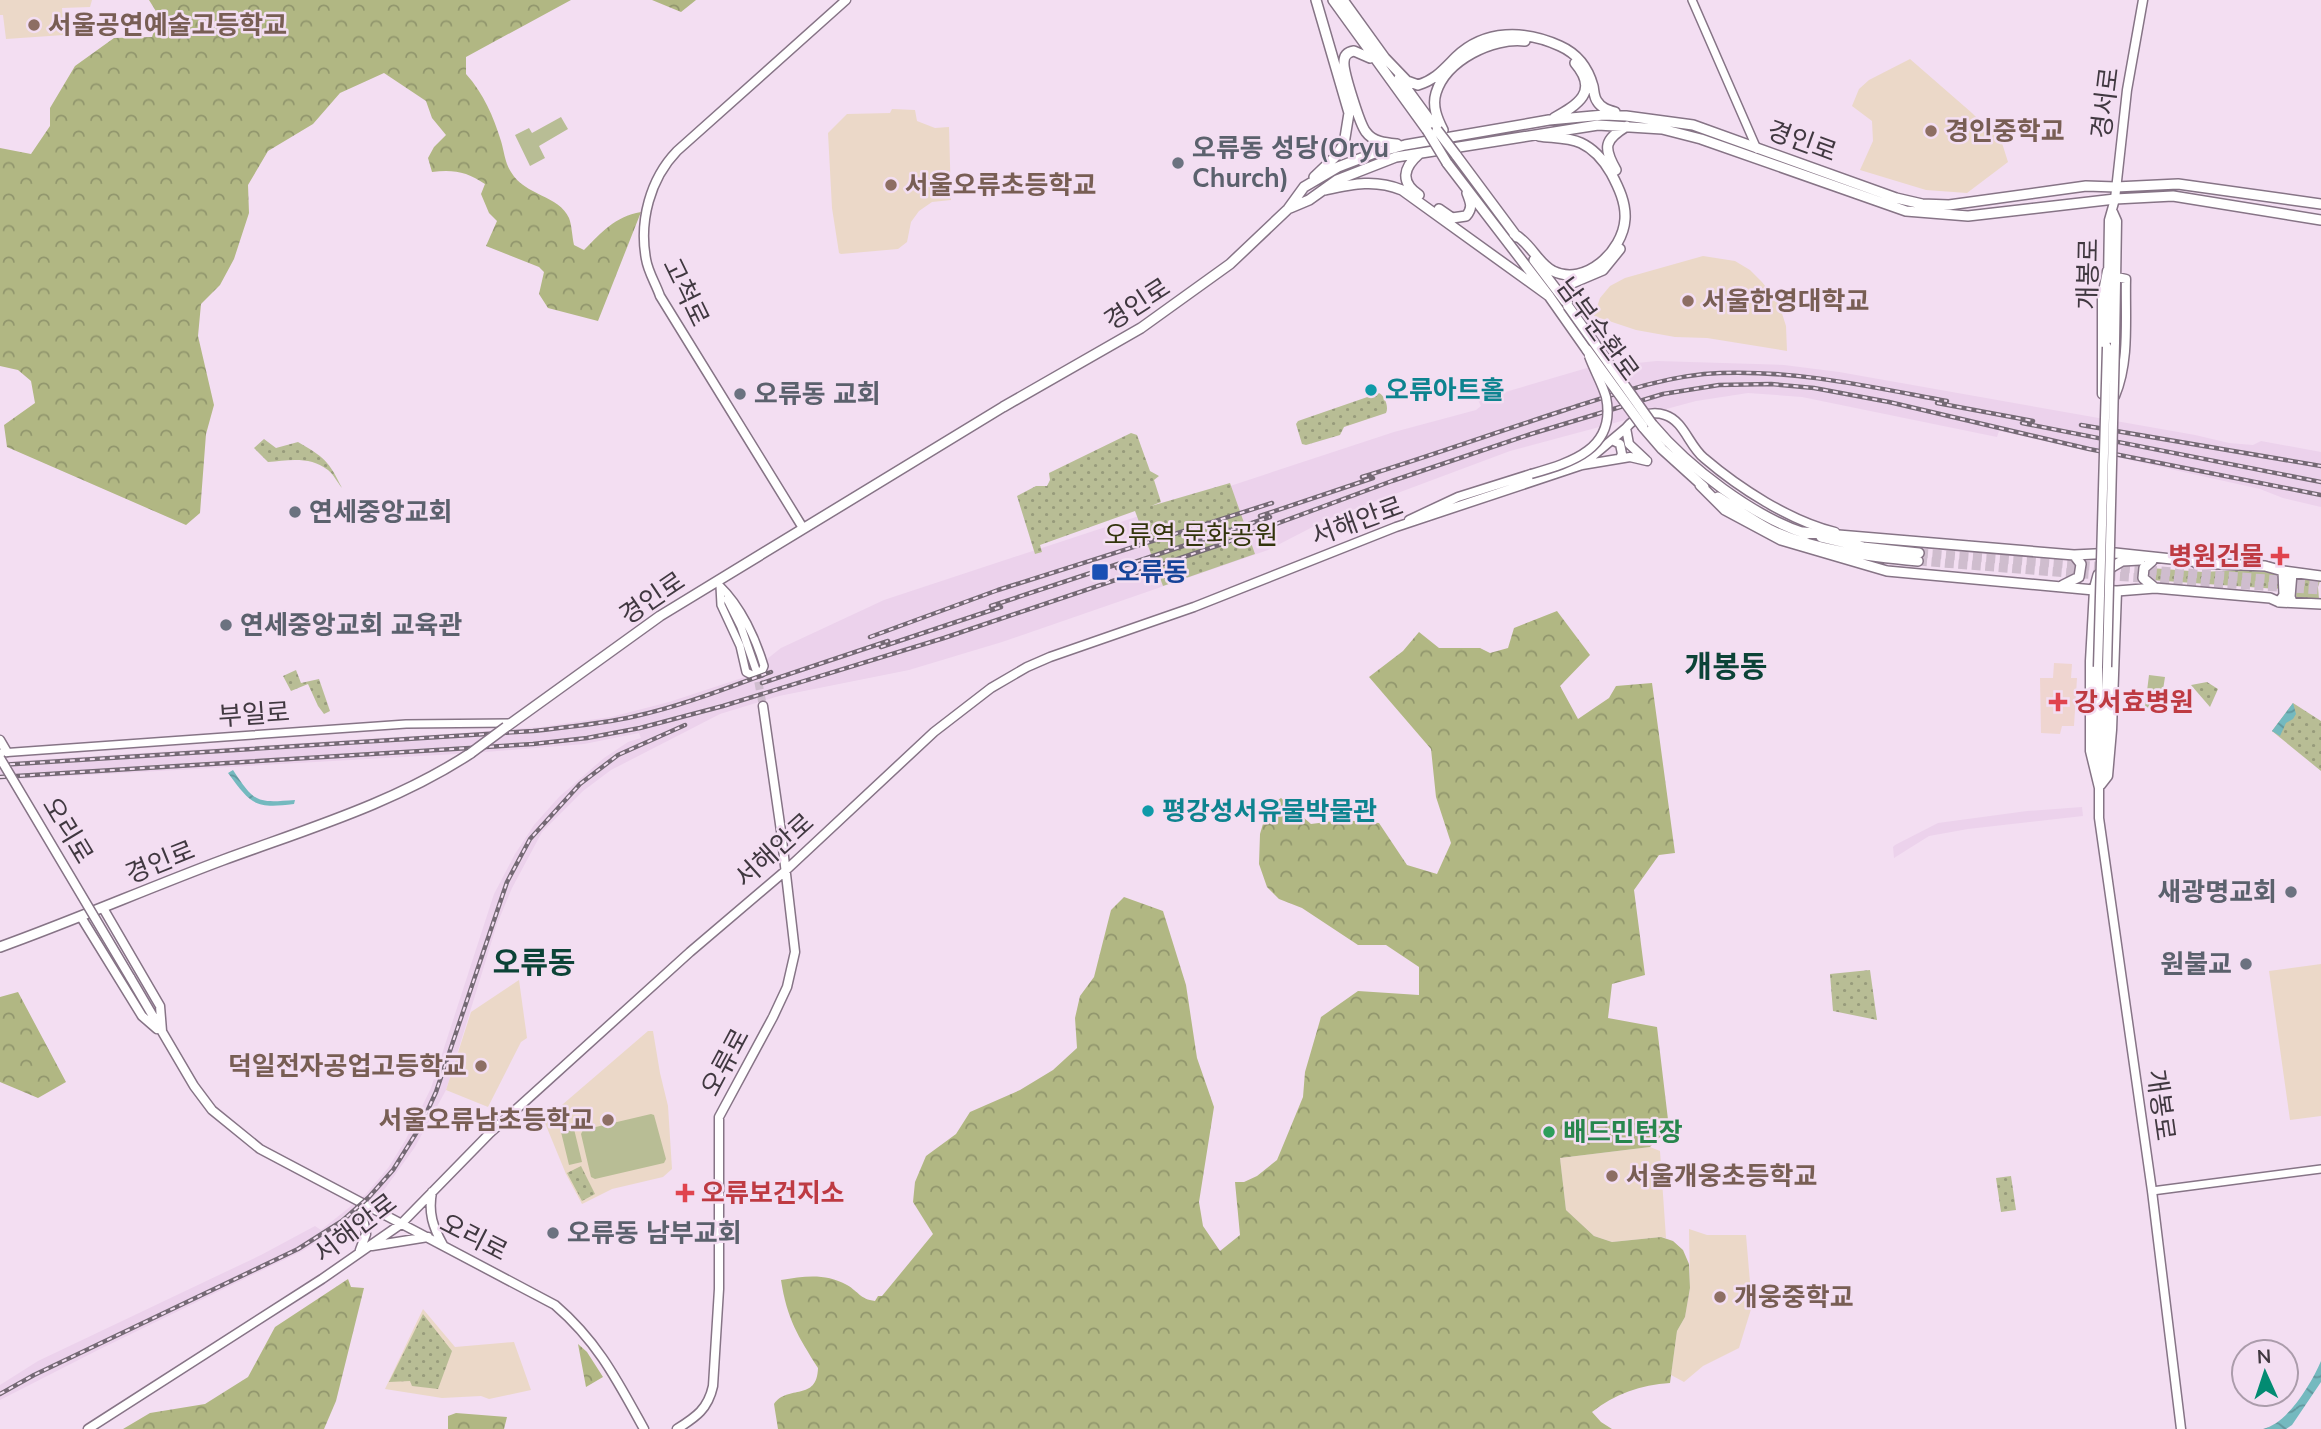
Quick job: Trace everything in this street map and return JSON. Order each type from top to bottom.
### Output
[{"type":"main road","name":"고척로","points":[[803,528],[660,296],[646,261],[645,218],[652,192],[664,165],[846,0]]},
{"type":"main road","points":[[1304,187],[1335,157],[1344,144],[1349,113],[1316,0]]},
{"type":"main road","name":"남부순환로","points":[[1333,0],[1456,155],[1568,306],[1648,426],[1662,449],[1700,485],[1770,530],[1843,551],[1919,557],[1802,532],[1769,519],[1669,445],[1648,426],[1587,350],[1447,163],[1436,130]]},
{"type":"main road","name":"남부순환로","points":[[1343,0],[1380,59]]},
{"type":"main road","name":"경서로","points":[[2113,212],[2127,90],[2143,0]]},
{"type":"main road","points":[[1405,145],[1380,143],[1366,132],[1351,92],[1344,62],[1348,52],[1361,52],[1380,59],[1407,81],[1418,85],[1437,77],[1458,55],[1489,37],[1504,34],[1534,36],[1567,49],[1577,57],[1587,69],[1595,100],[1604,109],[1627,121],[1609,139],[1607,147],[1608,157],[1623,184],[1631,218],[1628,232],[1614,259],[1603,270],[1570,284],[1566,295],[1568,306]]},
{"type":"main road","points":[[1436,130],[1436,93],[1442,83],[1464,58],[1490,44],[1504,41],[1532,41],[1549,46],[1563,53],[1579,68],[1584,86],[1580,103],[1549,120]]},
{"type":"main road","name":"경인로","points":[[0,947],[345,816],[443,772],[660,616],[719,583],[803,528],[1003,407],[1141,328],[1230,264],[1289,209],[1304,187],[1338,167],[1372,154],[1405,145],[1549,120],[1604,115],[1688,136],[1762,159],[1906,211],[1968,216],[2115,199],[2186,197],[2321,220]]},
{"type":"main road","name":"경인로","points":[[1289,209],[1309,200],[1337,180],[1375,164],[1526,135],[1627,121],[1693,125],[1896,198],[1922,204],[1949,205],[2087,186],[2178,184],[2321,204]]},
{"type":"main road","points":[[1514,234],[1526,240],[1552,271],[1578,274],[1588,271],[1610,254],[1623,230],[1625,218],[1618,186],[1595,152],[1570,139],[1526,135]]},
{"type":"main road","points":[[1419,154],[1406,169],[1407,184],[1414,192],[1452,218],[1465,216],[1471,211],[1464,184]]},
{"type":"main road","points":[[1318,192],[1366,182],[1390,185],[1402,190],[1549,296]]},
{"type":"main road","name":"개봉로","points":[[2111,345],[2108,269],[2109,220],[2113,212]]},
{"type":"main road","name":"개봉로","points":[[2113,212],[2117,221],[2117,277],[2111,345],[2102,667],[2096,750],[2099,818],[2152,1191],[2180,1425]]},
{"type":"main road","points":[[2108,269],[2104,277],[2102,297],[2102,394],[2105,398],[2112,399],[2117,394],[2124,357],[2126,279],[2117,277]]},
{"type":"main road","points":[[1396,527],[1432,507],[1575,461],[1590,450],[1600,438],[1607,413],[1605,395],[1587,350]]},
{"type":"main road","points":[[1582,465],[1632,421],[1643,415],[1664,414],[1679,426],[1703,458],[1740,486],[1774,506],[1822,528],[1859,536]]},
{"type":"main road","points":[[1582,465],[1630,457],[1647,461],[1629,444],[1626,428]]},
{"type":"main road","points":[[1612,440],[1620,444],[1620,458]]},
{"type":"main road","name":"서해안로","points":[[88,1429],[401,1224],[490,1133],[690,952],[784,872],[944,723],[991,688],[1027,667],[1078,646],[1194,607],[1396,527],[1582,465]]},
{"type":"main road","points":[[1700,485],[1725,510],[1757,529],[1815,551],[1886,571],[2094,590],[2155,588],[2321,604]]},
{"type":"main road","points":[[1802,532],[2074,555],[2115,553],[2200,562]]},
{"type":"main road","points":[[2058,587],[2079,578],[2081,564],[2074,555]]},
{"type":"main road","points":[[2099,788],[2090,751],[2090,661],[2094,590],[2098,575],[2122,561],[2132,559],[2265,566],[2321,576]]},
{"type":"main road","points":[[2152,561],[2144,568],[2143,578],[2155,588]]},
{"type":"main road","points":[[2279,602],[2284,595],[2287,572]]},
{"type":"main road","points":[[2287,572],[2292,602]]},
{"type":"main road","points":[[2099,788],[2108,776],[2117,591]]},
{"type":"main road","name":"개봉로","points":[[2102,667],[2108,737]]},
{"type":"main road","name":"오류로","points":[[677,1429],[698,1416],[709,1402],[713,1386],[719,1289],[719,1117],[774,1017],[787,987],[795,952],[763,706]]},
{"type":"main road","name":"오리로","points":[[0,740],[2,754],[162,1034],[194,1086],[218,1116],[260,1149],[555,1305],[576,1323],[606,1360],[645,1429]]},
{"type":"main road","name":"오리로","points":[[103,908],[160,1006],[162,1034]]},
{"type":"main road","name":"오리로","points":[[81,917],[142,1016],[162,1034]]},
{"type":"main road","points":[[433,1191],[430,1203],[432,1224],[443,1245]]},
{"type":"main road","points":[[358,1253],[366,1234],[360,1202]]},
{"type":"main road","points":[[368,1247],[428,1237]]},
{"type":"street","points":[[1692,0],[1762,159]]},
{"type":"street","points":[[719,583],[734,603],[761,653],[764,666],[761,673],[752,675],[746,672],[740,646],[721,604],[719,583]]},
{"type":"street","points":[[719,583],[741,627],[756,670]]},
{"type":"street","name":"부일로","points":[[2,754],[406,724],[508,725]]},
{"type":"street","points":[[2152,1191],[2321,1169]]},
{"type":"shaded area","name":"서울공연예술고등학교","points":[[0,0],[92,0],[90,7],[62,8],[64,35],[6,39],[3,15],[0,15]]},
{"type":"shaded area","name":"경인중학교","points":[[1910,59],[2002,143],[2008,162],[1967,193],[1926,190],[1860,170],[1873,141],[1872,121],[1852,106],[1859,89],[1869,80]]},
{"type":"shaded area","name":"서울오류초등학교","points":[[892,109],[915,110],[917,121],[935,128],[949,127],[951,200],[932,202],[919,211],[911,222],[907,242],[898,249],[841,254],[832,208],[828,133],[847,114],[890,113]]},
{"type":"shaded area","name":"서울한영대학교","points":[[1703,256],[1735,261],[1750,270],[1762,282],[1779,304],[1786,326],[1787,351],[1636,330],[1594,316],[1600,298],[1610,286],[1625,278]]},
{"type":"shaded area","points":[[1657,361],[1784,365],[1839,372],[2229,443],[2253,445],[2261,441],[2321,452],[2321,507],[2283,498],[2260,489],[1999,431],[1997,437],[1802,397],[1748,393],[1696,401],[1510,451],[1328,519],[1268,550],[1002,642],[909,670],[779,696],[720,714],[611,770],[583,791],[542,832],[512,888],[497,924],[446,1090],[415,1147],[376,1201],[357,1217],[302,1251],[0,1400],[0,1385],[38,1361],[261,1255],[315,1226],[321,1230],[366,1194],[388,1168],[405,1141],[431,1088],[494,894],[515,854],[534,825],[559,797],[604,758],[628,742],[641,738],[639,733],[584,744],[473,753],[0,780],[0,762],[460,733],[540,727],[611,717],[669,702],[769,669],[767,659],[781,648],[884,600],[1394,432],[1476,410],[1481,406],[1478,400],[1587,368]]},
{"type":"shaded area","name":"강서효병원","points":[[2054,663],[2072,664],[2071,678],[2077,678],[2074,726],[2062,726],[2060,734],[2041,733],[2040,678],[2053,678]]},
{"type":"shaded area","points":[[2082,807],[2083,816],[1929,836],[1894,858],[1895,845],[1938,823]]},
{"type":"shaded area","points":[[2321,964],[2321,1116],[2290,1120],[2269,971]]},
{"type":"shaded area","name":"덕일전자공업고등학교","points":[[519,980],[527,1038],[521,1042],[488,1107],[446,1090],[471,1012]]},
{"type":"shaded area","name":"서울오류남초등학교","points":[[648,1031],[653,1031],[668,1106],[672,1169],[663,1177],[612,1189],[582,1204],[545,1123],[548,1117]]},
{"type":"shaded area","name":"서울개웅초등학교","points":[[1650,1147],[1660,1151],[1666,1238],[1612,1242],[1594,1236],[1566,1210],[1560,1158]]},
{"type":"shaded area","name":"개웅중학교","points":[[1689,1229],[1707,1235],[1746,1235],[1752,1306],[1739,1348],[1703,1366],[1684,1382],[1671,1375],[1677,1331],[1685,1317],[1690,1288]]},
{"type":"shaded area","points":[[423,1309],[455,1347],[514,1342],[531,1390],[489,1399],[481,1396],[442,1398],[385,1389]]},
{"type":"green space","points":[[149,0],[571,0],[466,57],[466,74],[483,97],[491,114],[511,172],[525,186],[564,210],[570,221],[574,245],[584,250],[616,221],[641,212],[598,321],[548,308],[539,294],[544,272],[539,267],[486,246],[497,221],[489,213],[481,194],[485,184],[460,172],[432,172],[428,158],[446,135],[432,118],[426,101],[384,73],[340,93],[313,124],[268,151],[248,185],[249,213],[234,259],[220,285],[201,304],[198,336],[214,405],[206,434],[200,513],[186,525],[7,447],[4,425],[35,403],[31,381],[18,370],[0,366],[0,148],[31,154],[50,126],[50,108],[75,66],[114,38],[152,37],[159,16]]},
{"type":"green space","points":[[652,0],[696,0],[681,12]]},
{"type":"green space","points":[[561,117],[568,129],[539,146],[545,158],[530,166],[515,135],[529,128],[532,133]]},
{"type":"green space","points":[[1379,393],[1386,402],[1386,413],[1344,427],[1340,435],[1302,444],[1296,424],[1298,421]]},
{"type":"green space","name":"오류역 문화공원","points":[[1131,433],[1137,435],[1150,471],[1159,476],[1154,480],[1161,502],[1151,506],[1230,483],[1255,554],[1163,586],[1135,511],[1040,545],[1042,552],[1035,554],[1017,496],[1036,486],[1047,486],[1049,473]]},
{"type":"green space","points":[[264,439],[276,448],[298,442],[307,447],[329,466],[342,488],[328,470],[314,463],[299,460],[268,462],[254,448]]},
{"type":"green space","points":[[2151,568],[2277,573],[2281,579],[2277,589],[2151,580],[2147,573]]},
{"type":"green space","points":[[2297,576],[2321,578],[2318,587],[2319,599],[2296,598]]},
{"type":"green space","points":[[1557,611],[1590,655],[1560,686],[1578,719],[1609,698],[1616,686],[1652,683],[1675,853],[1659,855],[1634,890],[1645,975],[1612,984],[1608,1018],[1657,1027],[1669,1128],[1650,1147],[1560,1158],[1566,1210],[1594,1236],[1612,1242],[1661,1237],[1673,1241],[1683,1250],[1689,1264],[1690,1288],[1685,1317],[1677,1331],[1670,1383],[1628,1392],[1609,1400],[1592,1412],[1612,1429],[778,1429],[774,1404],[780,1398],[813,1385],[818,1368],[794,1327],[786,1306],[781,1280],[823,1277],[839,1281],[870,1300],[875,1301],[878,1296],[882,1296],[933,1234],[913,1202],[915,1182],[926,1156],[956,1134],[970,1112],[1020,1090],[1053,1070],[1077,1048],[1075,1018],[1080,996],[1094,977],[1111,910],[1124,897],[1163,911],[1186,985],[1197,1058],[1214,1107],[1199,1202],[1203,1226],[1220,1251],[1240,1235],[1235,1182],[1244,1182],[1257,1176],[1277,1160],[1303,1097],[1305,1072],[1321,1017],[1358,991],[1419,995],[1419,967],[1386,945],[1358,945],[1302,908],[1279,899],[1267,887],[1259,864],[1260,834],[1268,807],[1281,798],[1311,824],[1342,820],[1379,823],[1407,865],[1437,874],[1451,843],[1436,797],[1431,749],[1369,677],[1403,651],[1419,632],[1439,648],[1480,648],[1490,653],[1508,648],[1514,628]]},
{"type":"green space","points":[[296,670],[301,683],[319,679],[330,711],[324,714],[308,684],[291,691],[283,676]]},
{"type":"green space","points":[[2149,675],[2165,677],[2160,709],[2145,707]]},
{"type":"green space","points":[[2207,682],[2218,689],[2210,707],[2191,685]]},
{"type":"green space","points":[[2293,703],[2321,721],[2321,771],[2272,731]]},
{"type":"green space","points":[[1870,970],[1877,1020],[1833,1011],[1830,974]]},
{"type":"green space","points":[[18,992],[66,1082],[38,1098],[0,1082],[0,997]]},
{"type":"green space","points":[[654,1115],[666,1159],[664,1163],[595,1179],[591,1177],[581,1134],[583,1130]]},
{"type":"green space","points":[[574,1129],[582,1162],[569,1165],[561,1132]]},
{"type":"green space","points":[[581,1166],[595,1194],[582,1201],[567,1173]]},
{"type":"green space","points":[[2011,1176],[2016,1210],[2001,1212],[1996,1178]]},
{"type":"green space","points":[[348,1279],[351,1287],[364,1288],[336,1401],[324,1429],[123,1429],[150,1413],[205,1404],[248,1377],[275,1327]]},
{"type":"green space","points":[[423,1314],[452,1351],[438,1389],[412,1386],[410,1381],[389,1382]]},
{"type":"green space","points":[[578,1344],[587,1352],[603,1377],[586,1387]]},
{"type":"green space","points":[[456,1413],[507,1417],[504,1429],[448,1429],[448,1416]]},
{"type":"water","points":[[2293,703],[2296,714],[2286,723],[2280,736],[2272,731]]},
{"type":"water","points":[[233,770],[252,795],[264,801],[295,800],[294,804],[270,806],[255,802],[242,792],[228,773]]},
{"type":"water","points":[[2321,1361],[2321,1382],[2292,1425],[2286,1429],[2263,1429],[2281,1419],[2292,1408],[2300,1408],[2300,1398]]},
{"type":"tunnel","points":[[1919,553],[2321,583]]},
{"type":"tunnel","points":[[1918,561],[2321,590]]},
{"type":"tunnel","points":[[756,670],[763,706]]},
{"type":"railway","points":[[1362,477],[1622,392],[1680,377],[1720,373],[1777,374],[1862,385],[1947,401]]},
{"type":"railway","points":[[0,777],[533,744],[640,728],[723,706],[944,638],[1222,544],[1392,481],[1531,434],[1663,394],[1719,385],[1771,384],[1814,388],[1889,402],[2089,449],[2321,495]]},
{"type":"railway","points":[[1937,403],[2033,421]]},
{"type":"railway","points":[[2022,423],[2321,482]]},
{"type":"railway","points":[[2081,425],[2321,466]]},
{"type":"railway","points":[[1260,516],[1373,478]]},
{"type":"railway","points":[[870,637],[998,590],[1272,503]]},
{"type":"railway","points":[[1117,568],[1270,517]]},
{"type":"railway","points":[[991,606],[1124,562]]},
{"type":"railway","points":[[881,647],[1001,607]]},
{"type":"railway","points":[[762,683],[888,641]]},
{"type":"railway","points":[[0,765],[572,727],[653,712],[771,672]]},
{"type":"railway","points":[[0,1394],[34,1375],[298,1249],[342,1221],[369,1197],[393,1170],[420,1127],[436,1092],[507,882],[530,839],[580,784],[618,755],[685,725]]},
{"type":"place","name":"서울공연예술고등학교","points":[[34,25]]},
{"type":"place","name":"경인중학교","points":[[1931,131]]},
{"type":"place","name":"오류동 성당(Oryu Church)","points":[[1178,163]]},
{"type":"place","name":"서울오류초등학교","points":[[891,185]]},
{"type":"place","name":"서울한영대학교","points":[[1688,301]]},
{"type":"place","name":"오류아트홀","points":[[1371,390]]},
{"type":"place","name":"오류동 교회","points":[[740,394]]},
{"type":"place","name":"연세중앙교회","points":[[295,512]]},
{"type":"place","name":"병원건물","points":[[2280,556]]},
{"type":"place","name":"오류동","points":[[1100,572]]},
{"type":"place","name":"연세중앙교회 교육관","points":[[226,625]]},
{"type":"place","name":"강서효병원","points":[[2058,702]]},
{"type":"place","name":"평강성서유물박물관","points":[[1148,811]]},
{"type":"place","name":"새광명교회","points":[[2291,892]]},
{"type":"place","name":"원불교","points":[[2246,964]]},
{"type":"place","name":"덕일전자공업고등학교","points":[[481,1066]]},
{"type":"place","name":"서울오류남초등학교","points":[[608,1120]]},
{"type":"place","name":"배드민턴장","points":[[1549,1132]]},
{"type":"place","name":"서울개웅초등학교","points":[[1612,1176]]},
{"type":"place","name":"오류보건지소","points":[[685,1193]]},
{"type":"place","name":"오류동 남부교회","points":[[553,1233]]},
{"type":"place","name":"개웅중학교","points":[[1720,1297]]},
{"type":"district","name":"개봉동","points":[[1726,667]]},
{"type":"district","name":"오류동","points":[[534,963]]}]
